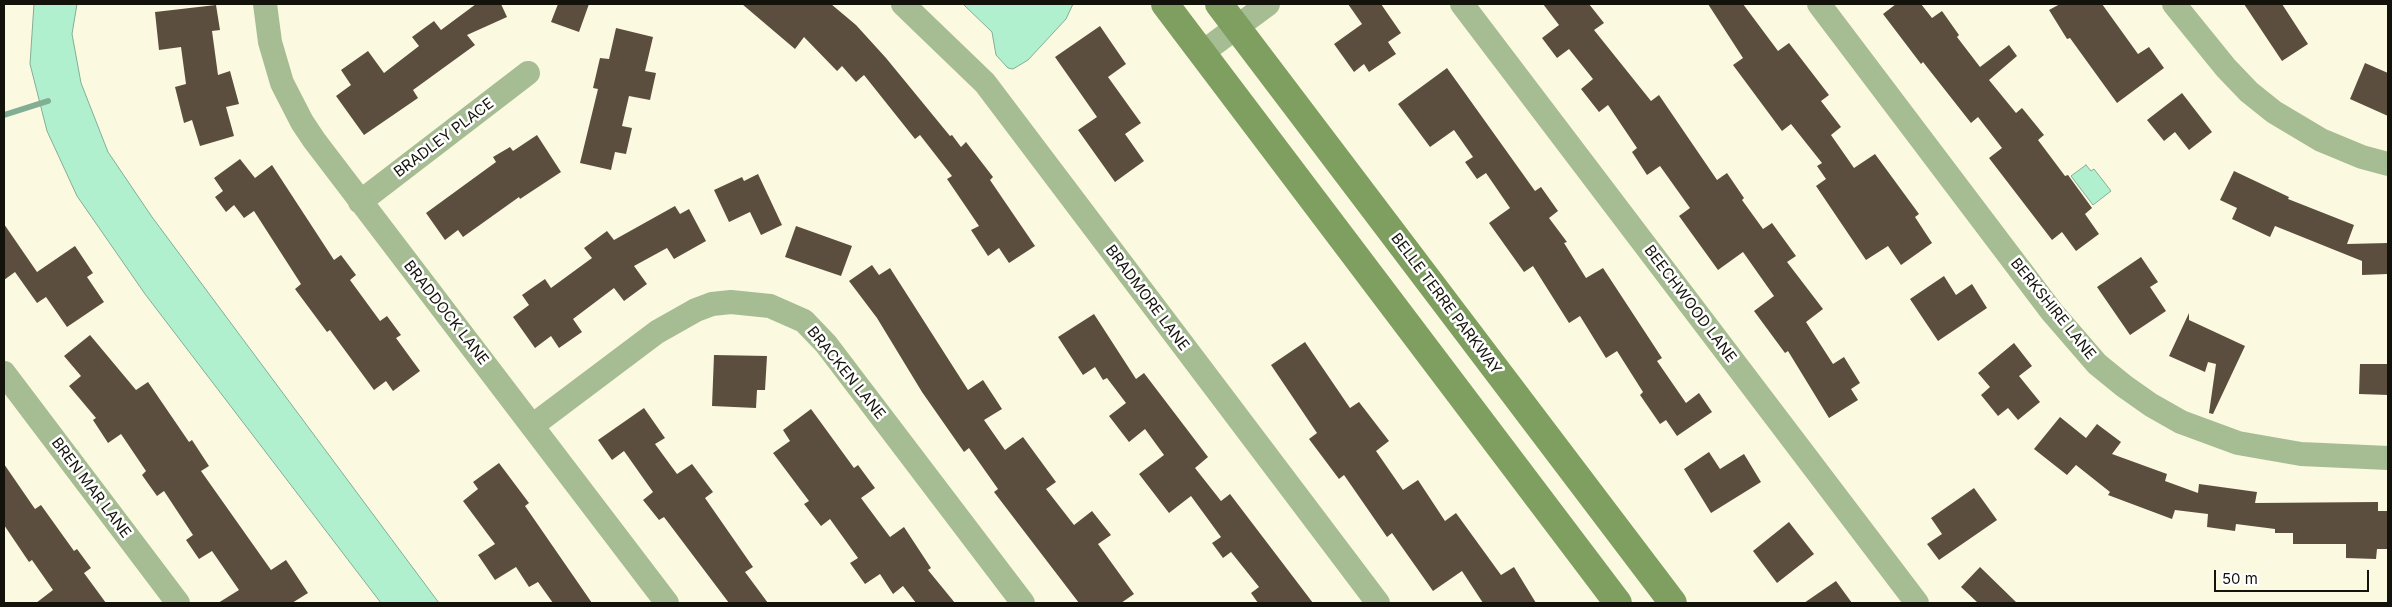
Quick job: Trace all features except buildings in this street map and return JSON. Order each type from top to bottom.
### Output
[{"type":"main road","points":[[1165,4],[1618,603]]},
{"type":"main road","name":"BELLE TERRE PARKWAY","points":[[1219,4],[1673,603]]},
{"type":"street","name":"BRADDOCK LANE","points":[[265,4],[272,49],[282,83],[314,140],[667,603]]},
{"type":"street","name":"BRADMORE LANE","points":[[903,4],[985,83],[1378,603]]},
{"type":"street","points":[[1203,52],[1268,4]]},
{"type":"street","name":"BEECHWOOD LANE","points":[[1462,4],[1917,603]]},
{"type":"street","name":"BERKSHIRE LANE","points":[[1819,4],[2052,312],[2097,364],[2124,386],[2151,405],[2182,422],[2238,443],[2301,454],[2388,458]]},
{"type":"street","points":[[2174,4],[2226,68],[2249,92],[2274,112],[2321,140],[2362,157],[2388,164]]},
{"type":"street","name":"BRADLEY PLACE","points":[[360,202],[528,74]]},
{"type":"street","name":"BRACKEN LANE","points":[[532,426],[657,332],[696,310],[712,304],[731,302],[770,306],[804,321],[826,344],[1023,603]]},
{"type":"street","name":"BREN MAR LANE","points":[[4,373],[178,603]]},
{"type":"shaded area","points":[[34,4],[77,4],[72,34],[81,83],[108,152],[152,217],[439,603],[381,603],[145,294],[77,196],[47,131],[30,64]]},
{"type":"shaded area","points":[[963,4],[1073,4],[1066,19],[1028,60],[1013,69],[1008,68],[996,55],[992,32]]},
{"type":"shaded area","points":[[2086,165],[2091,171],[2094,169],[2111,191],[2093,205],[2071,176]]},
{"type":"waterway","points":[[4,115],[48,101]]}]
